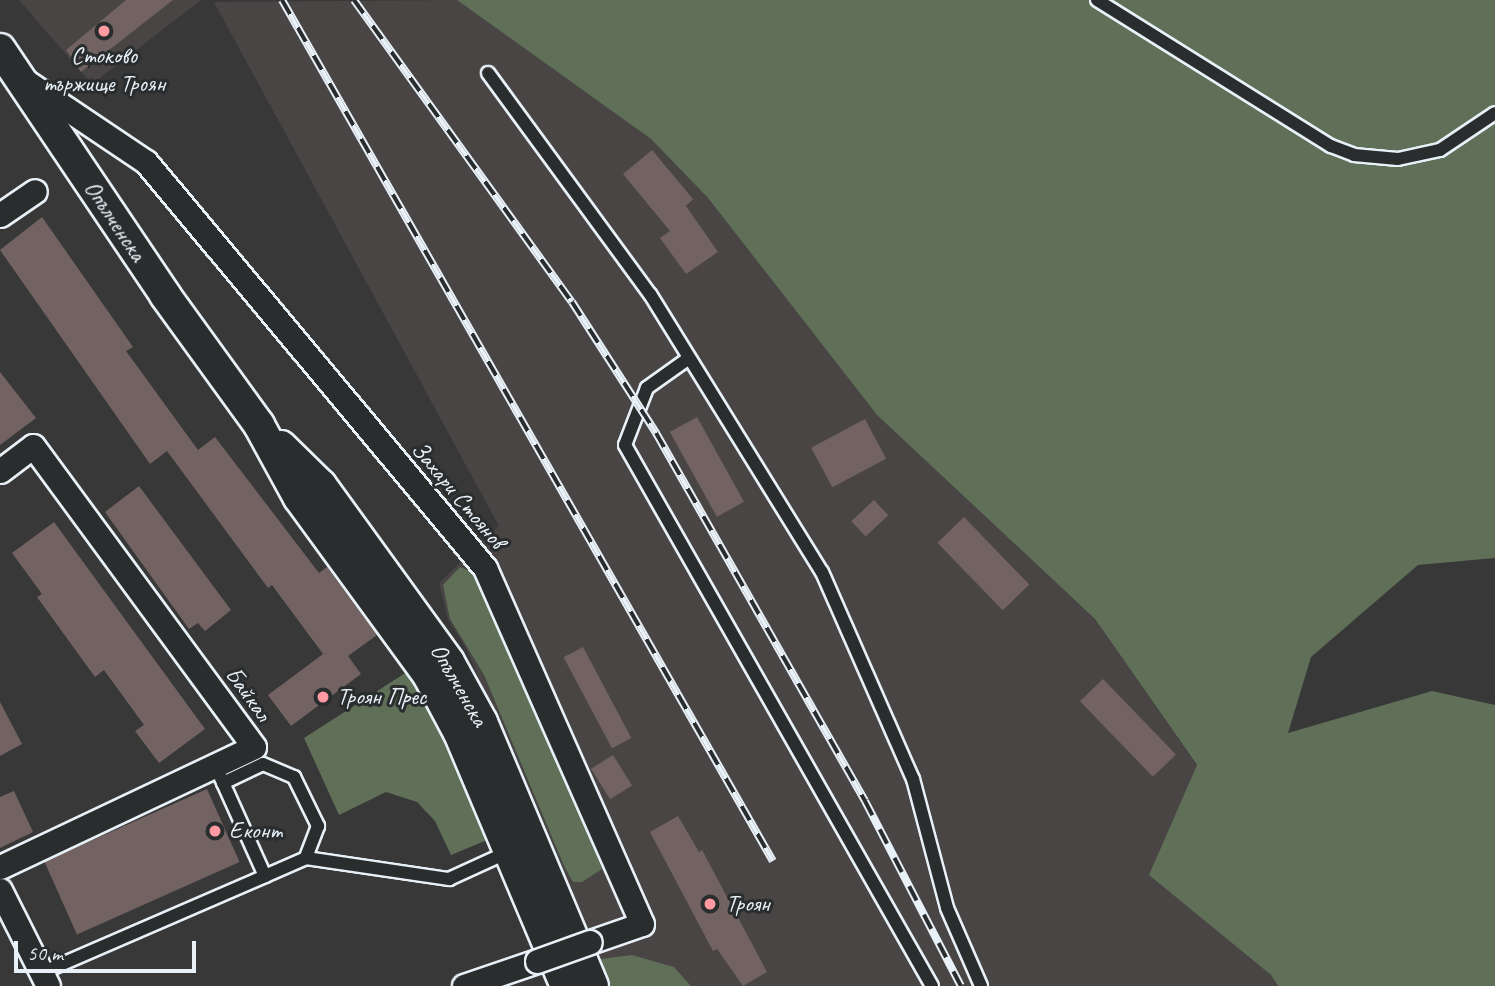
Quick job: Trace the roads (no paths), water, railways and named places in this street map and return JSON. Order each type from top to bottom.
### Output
[{"type":"street","name":"Опълченска","points":[[0,49],[259,425],[299,498],[428,676],[459,733],[566,986]]},
{"type":"street","name":"Захари Стоянов","points":[[18,77],[146,162],[485,568],[642,924],[464,986]]},
{"type":"street","points":[[0,215],[35,191]]},
{"type":"street","name":"Опълченска","points":[[259,425],[321,485],[449,662],[482,722],[593,986]]},
{"type":"street","name":"Байкал","points":[[0,471],[33,446],[254,747],[219,774],[0,867]]},
{"type":"street","points":[[0,890],[44,980]]},
{"type":"lane","points":[[1097,0],[1331,146],[1354,155],[1398,159],[1429,153],[1460,141],[1495,113]]},
{"type":"lane","points":[[488,73],[650,294],[822,572],[912,779],[947,908],[981,986]]},
{"type":"lane","points":[[690,358],[647,388],[625,446],[932,986]]},
{"type":"lane","points":[[265,876],[219,774],[264,764],[294,777],[318,827],[306,858]]},
{"type":"lane","points":[[44,980],[306,858],[449,879],[510,851]]},
{"type":"railway","points":[[282,0],[773,861]]},
{"type":"railway","points":[[354,0],[572,302],[656,433],[865,801],[961,986]]},
{"type":"place","name":"Стоково тържище Троян","points":[[104,31]]},
{"type":"place","name":"Троян Прес","points":[[323,697]]},
{"type":"place","name":"Еконт","points":[[215,831]]},
{"type":"place","name":"Троян","points":[[710,904]]}]
